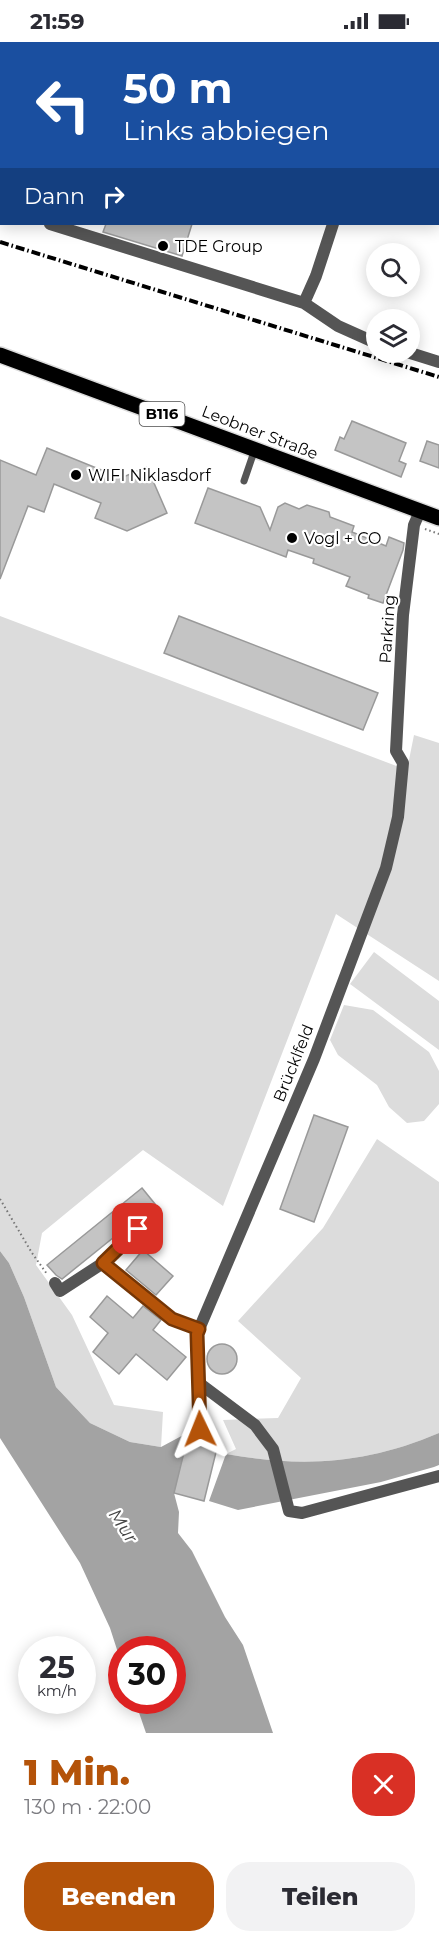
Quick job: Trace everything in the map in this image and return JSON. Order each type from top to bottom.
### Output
[{"type":"main road","name":"Leobner Straße","points":[[0,355],[255,448],[439,519]]},
{"type":"street","points":[[53,225],[304,303],[338,326],[366,339]]},
{"type":"street","points":[[304,303],[316,276],[333,225]]},
{"type":"street","points":[[420,356],[439,363]]},
{"type":"street","name":"Parkring","points":[[396,752],[403,615],[414,525],[420,511]]},
{"type":"street","name":"Brücklfeld","points":[[200,1429],[197,1334],[314,1059],[386,868],[398,817],[403,763],[396,752]]},
{"type":"street","points":[[55,1283],[60,1291],[103,1263],[138,1229]]},
{"type":"street","points":[[103,1263],[172,1319],[199,1329]]},
{"type":"street","points":[[199,1383],[255,1425],[273,1449],[289,1511],[302,1513],[439,1476]]},
{"type":"lane","points":[[244,481],[255,448]]},
{"type":"path","points":[[0,1199],[32,1254],[55,1283]]},
{"type":"shaded area","points":[[0,616],[407,770],[414,735],[439,743],[439,981],[336,914],[223,1206],[143,1150],[42,1233],[36,1265],[72,1315],[114,1405],[163,1412],[161,1447],[130,1442],[90,1423],[56,1387],[24,1297],[9,1263],[0,1251]]},
{"type":"shaded area","points":[[374,952],[439,1001],[439,1050],[350,984]]},
{"type":"shaded area","points":[[344,1005],[373,1010],[429,1052],[439,1071],[439,1104],[424,1121],[407,1123],[389,1107],[377,1085],[338,1055],[330,1040]]},
{"type":"shaded area","points":[[377,1139],[439,1182],[439,1433],[386,1451],[334,1460],[282,1461],[226,1454],[236,1449],[223,1420],[278,1418],[301,1378],[238,1321],[323,1228]]},
{"type":"water","name":"Mur","points":[[0,1251],[9,1263],[24,1297],[56,1387],[90,1423],[130,1442],[161,1447],[189,1432],[174,1493],[179,1512],[178,1533],[192,1551],[225,1617],[243,1645],[273,1733],[146,1733],[139,1714],[186,1714],[186,1636],[113,1636],[80,1563],[0,1438]]},
{"type":"water","points":[[439,1433],[439,1465],[434,1467],[381,1482],[238,1510],[209,1501],[226,1454],[282,1461],[334,1460],[386,1451]]},
{"type":"building","name":"TDE Group","points":[[106,225],[192,225],[182,256],[103,232]]},
{"type":"building","points":[[352,421],[406,443],[399,461],[406,464],[401,477],[335,450],[340,437],[344,439]]},
{"type":"building","points":[[427,441],[439,445],[439,468],[420,461]]},
{"type":"building","points":[[47,448],[121,478],[147,467],[167,513],[127,531],[95,518],[101,503],[54,484],[44,512],[28,506],[0,579],[0,460],[36,475]]},
{"type":"building","name":"Vogl + CO","points":[[208,488],[260,507],[270,530],[278,507],[285,503],[299,509],[307,505],[329,512],[330,517],[354,526],[352,532],[386,546],[389,537],[404,543],[383,603],[346,586],[350,577],[313,563],[314,559],[288,550],[286,557],[195,523]]},
{"type":"building","points":[[179,616],[378,693],[363,730],[164,653]]},
{"type":"building","points":[[314,1115],[348,1127],[314,1222],[280,1209]]},
{"type":"building","points":[[142,1188],[155,1204],[62,1279],[56,1275],[47,1265]]},
{"type":"building","points":[[143,1250],[173,1276],[156,1295],[126,1270]]},
{"type":"building","points":[[107,1296],[133,1318],[143,1306],[161,1320],[153,1330],[186,1357],[167,1380],[136,1354],[119,1374],[93,1352],[108,1333],[90,1317]]},
{"type":"building","points":[[222,1344],[232,1349],[237,1359],[232,1369],[222,1374],[212,1369],[207,1359],[212,1349]]},
{"type":"building","points":[[189,1432],[197,1436],[219,1440],[204,1501],[174,1493]]},
{"type":"railway","points":[[0,242],[439,377]]},
{"type":"place","name":"TDE Group","points":[[163,246]]},
{"type":"place","name":"WIFI Niklasdorf","points":[[76,475]]},
{"type":"place","name":"Vogl + CO","points":[[292,538]]},
{"type":"route","points":[[138,1229],[103,1263],[172,1319],[199,1329],[197,1334],[200,1429]]}]
